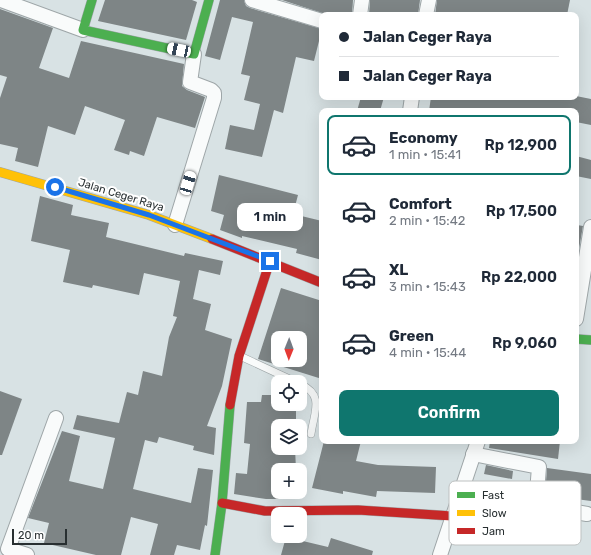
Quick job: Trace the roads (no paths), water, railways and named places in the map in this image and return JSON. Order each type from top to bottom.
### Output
[{"type":"street","points":[[2,0],[83,30],[194,54]]},
{"type":"street","points":[[83,30],[92,0]]},
{"type":"street","points":[[175,225],[214,98],[214,93],[211,90],[190,82],[194,54],[209,0]]},
{"type":"street","points":[[252,0],[319,20]]},
{"type":"street","points":[[360,12],[362,0]]},
{"type":"street","points":[[427,12],[429,0]]},
{"type":"street","name":"Jalan Ceger Raya","points":[[0,172],[149,215],[270,261],[319,282]]},
{"type":"street","points":[[579,304],[589,255],[591,227]]},
{"type":"street","points":[[215,555],[222,503],[228,409],[240,356],[270,261]]},
{"type":"street","points":[[579,339],[591,340]]},
{"type":"street","points":[[27,555],[4,548],[56,418]]},
{"type":"street","points":[[464,481],[476,447],[539,466],[538,481]]},
{"type":"street","points":[[222,503],[266,511],[358,510],[449,516]]},
{"type":"street","points":[[581,513],[587,514]]},
{"type":"street","points":[[440,555],[449,526]]},
{"type":"lane","points":[[240,356],[281,375]]},
{"type":"lane","points":[[307,387],[315,394],[316,402],[311,434]]}]
